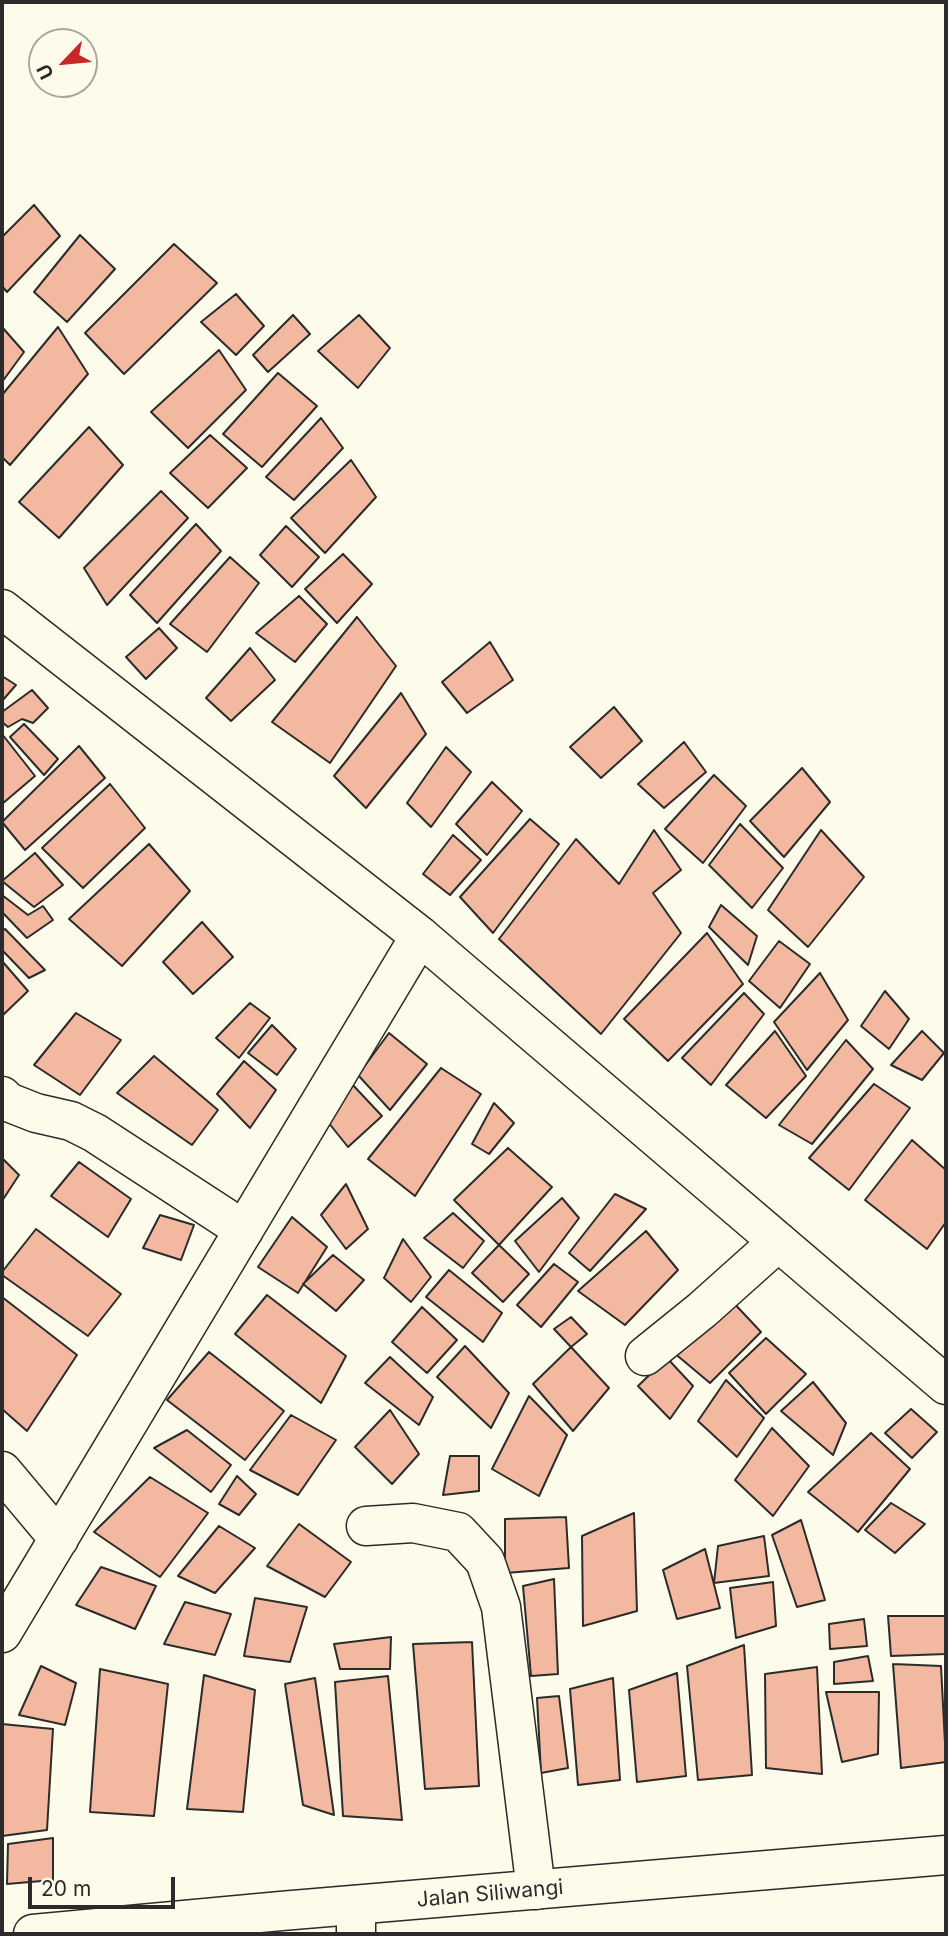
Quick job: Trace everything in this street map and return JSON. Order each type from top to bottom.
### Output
[{"type":"street","points":[[2,609],[420,936],[946,1385]]},
{"type":"street","points":[[2,1633],[420,936]]},
{"type":"street","points":[[2,1096],[8,1102],[36,1113],[71,1121],[95,1133],[244,1230]]},
{"type":"street","points":[[645,1356],[702,1310],[778,1242]]},
{"type":"street","points":[[2,1471],[59,1539]]},
{"type":"street","points":[[366,1526],[414,1522],[458,1532],[485,1561],[502,1607],[536,1891]]},
{"type":"street","name":"Jalan Siliwangi","points":[[33,1934],[356,1920],[536,1891],[946,1855]]},
{"type":"building","points":[[34,205],[60,236],[7,292],[2,286],[2,237]]},
{"type":"building","points":[[80,235],[115,269],[67,322],[34,292]]},
{"type":"building","points":[[174,244],[217,283],[124,374],[85,333]]},
{"type":"building","points":[[236,294],[264,326],[236,355],[201,322]]},
{"type":"building","points":[[293,315],[310,334],[268,372],[253,355]]},
{"type":"building","points":[[359,315],[390,348],[358,388],[318,351]]},
{"type":"building","points":[[2,327],[24,352],[2,382]]},
{"type":"building","points":[[58,327],[88,374],[10,465],[2,457],[2,395]]},
{"type":"building","points":[[219,350],[246,390],[188,448],[151,412]]},
{"type":"building","points":[[278,373],[317,406],[262,467],[223,434]]},
{"type":"building","points":[[321,418],[343,448],[294,500],[266,477]]},
{"type":"building","points":[[89,427],[123,465],[59,538],[19,502]]},
{"type":"building","points":[[210,435],[247,468],[208,508],[170,473]]},
{"type":"building","points":[[351,460],[376,497],[325,553],[291,518]]},
{"type":"building","points":[[161,491],[188,518],[107,605],[84,568]]},
{"type":"building","points":[[196,524],[221,551],[157,623],[130,595]]},
{"type":"building","points":[[286,526],[319,557],[292,587],[260,555]]},
{"type":"building","points":[[343,554],[372,584],[337,623],[305,589]]},
{"type":"building","points":[[230,557],[259,583],[207,652],[170,624]]},
{"type":"building","points":[[299,596],[327,624],[295,662],[256,633]]},
{"type":"building","points":[[357,617],[396,666],[330,763],[272,722]]},
{"type":"building","points":[[159,628],[177,648],[146,679],[126,657]]},
{"type":"building","points":[[490,642],[513,680],[467,713],[442,682]]},
{"type":"building","points":[[250,648],[275,680],[231,721],[206,698]]},
{"type":"building","points":[[2,676],[16,685],[2,701]]},
{"type":"building","points":[[32,690],[48,708],[33,723],[22,719],[8,727],[2,722],[2,712]]},
{"type":"building","points":[[401,693],[426,734],[366,808],[334,776]]},
{"type":"building","points":[[614,707],[642,741],[601,778],[570,747]]},
{"type":"building","points":[[24,724],[58,759],[44,775],[10,737]]},
{"type":"building","points":[[2,734],[35,776],[2,804]]},
{"type":"building","points":[[684,742],[706,772],[664,808],[638,784]]},
{"type":"building","points":[[79,746],[105,778],[25,850],[2,822]]},
{"type":"building","points":[[446,747],[471,772],[431,827],[407,803]]},
{"type":"building","points":[[802,768],[830,802],[784,857],[750,821]]},
{"type":"building","points":[[714,775],[746,806],[703,863],[665,829]]},
{"type":"building","points":[[492,782],[522,811],[487,855],[456,824]]},
{"type":"building","points":[[110,784],[145,828],[83,888],[42,848]]},
{"type":"building","points":[[530,819],[559,844],[493,933],[460,897]]},
{"type":"building","points":[[740,824],[783,868],[752,908],[709,865]]},
{"type":"building","points":[[654,830],[681,870],[653,893],[681,933],[601,1034],[499,939],[576,839],[619,884]]},
{"type":"building","points":[[821,830],[864,877],[808,947],[768,910]]},
{"type":"building","points":[[453,835],[481,860],[450,895],[423,874]]},
{"type":"building","points":[[149,844],[190,891],[122,966],[69,919]]},
{"type":"building","points":[[35,853],[63,885],[34,907],[2,881]]},
{"type":"building","points":[[2,895],[28,915],[43,906],[53,920],[27,938],[2,912]]},
{"type":"building","points":[[721,905],[757,936],[748,965],[709,927]]},
{"type":"building","points":[[202,922],[233,957],[193,994],[163,962]]},
{"type":"building","points":[[5,929],[45,970],[29,978],[2,950],[2,931]]},
{"type":"building","points":[[707,933],[743,984],[668,1061],[624,1019]]},
{"type":"building","points":[[779,941],[810,964],[780,1008],[749,981]]},
{"type":"building","points":[[2,961],[28,991],[2,1016]]},
{"type":"building","points":[[820,973],[848,1020],[807,1070],[774,1022]]},
{"type":"building","points":[[885,991],[909,1019],[889,1049],[861,1026]]},
{"type":"building","points":[[744,993],[764,1014],[711,1085],[682,1058]]},
{"type":"building","points":[[250,1003],[270,1018],[239,1058],[216,1038]]},
{"type":"building","points":[[76,1013],[121,1040],[80,1095],[34,1065]]},
{"type":"building","points":[[272,1025],[296,1049],[277,1075],[248,1053]]},
{"type":"building","points":[[775,1031],[806,1076],[766,1118],[726,1085]]},
{"type":"building","points":[[922,1031],[944,1053],[922,1080],[891,1065]]},
{"type":"building","points":[[389,1033],[427,1064],[390,1110],[358,1075]]},
{"type":"building","points":[[846,1040],[873,1069],[812,1144],[779,1125]]},
{"type":"building","points":[[154,1056],[218,1110],[192,1145],[117,1093]]},
{"type":"building","points":[[244,1061],[276,1090],[250,1128],[217,1094]]},
{"type":"building","points":[[441,1068],[481,1094],[415,1196],[368,1159]]},
{"type":"building","points":[[350,1082],[382,1116],[348,1147],[324,1117]]},
{"type":"building","points":[[874,1084],[910,1108],[849,1190],[809,1158]]},
{"type":"building","points":[[494,1103],[514,1123],[489,1154],[472,1144]]},
{"type":"building","points":[[912,1140],[946,1170],[946,1222],[927,1249],[865,1200]]},
{"type":"building","points":[[508,1148],[552,1187],[499,1245],[454,1200]]},
{"type":"building","points":[[2,1158],[19,1175],[2,1201]]},
{"type":"building","points":[[79,1162],[131,1199],[108,1237],[51,1196]]},
{"type":"building","points":[[346,1184],[368,1229],[346,1249],[321,1215]]},
{"type":"building","points":[[615,1194],[646,1209],[590,1271],[569,1253]]},
{"type":"building","points":[[562,1198],[579,1218],[539,1272],[515,1241]]},
{"type":"building","points":[[453,1213],[484,1241],[463,1268],[424,1238]]},
{"type":"building","points":[[160,1215],[194,1225],[181,1260],[143,1248]]},
{"type":"building","points":[[292,1217],[327,1247],[298,1293],[258,1267]]},
{"type":"building","points":[[36,1229],[121,1294],[88,1336],[2,1275]]},
{"type":"building","points":[[646,1231],[678,1270],[625,1325],[578,1291]]},
{"type":"building","points":[[403,1239],[431,1277],[411,1302],[384,1278]]},
{"type":"building","points":[[499,1245],[529,1274],[503,1302],[472,1273]]},
{"type":"building","points":[[333,1255],[364,1280],[336,1311],[303,1284]]},
{"type":"building","points":[[554,1264],[578,1282],[541,1327],[517,1305]]},
{"type":"building","points":[[449,1270],[502,1313],[483,1342],[426,1297]]},
{"type":"building","points":[[267,1295],[346,1356],[321,1403],[235,1334]]},
{"type":"building","points":[[2,1297],[77,1355],[27,1431],[2,1409]]},
{"type":"building","points":[[730,1299],[761,1332],[710,1383],[673,1352]]},
{"type":"building","points":[[422,1307],[457,1340],[427,1373],[392,1342]]},
{"type":"building","points":[[571,1317],[587,1334],[571,1347],[554,1329]]},
{"type":"building","points":[[766,1338],[806,1374],[766,1414],[729,1373]]},
{"type":"building","points":[[465,1346],[509,1393],[491,1428],[437,1377]]},
{"type":"building","points":[[571,1347],[609,1388],[573,1431],[533,1384]]},
{"type":"building","points":[[209,1352],[284,1411],[245,1460],[167,1400]]},
{"type":"building","points":[[390,1357],[433,1397],[419,1425],[365,1383]]},
{"type":"building","points":[[667,1358],[693,1386],[670,1419],[638,1386]]},
{"type":"building","points":[[726,1380],[764,1418],[737,1457],[698,1421]]},
{"type":"building","points":[[813,1382],[846,1423],[833,1455],[781,1411]]},
{"type":"building","points":[[529,1396],[567,1435],[539,1496],[492,1469]]},
{"type":"building","points":[[911,1409],[937,1432],[912,1458],[885,1433]]},
{"type":"building","points":[[390,1410],[419,1454],[392,1484],[355,1447]]},
{"type":"building","points":[[291,1415],[336,1440],[298,1495],[250,1470]]},
{"type":"building","points":[[772,1428],[809,1466],[773,1516],[735,1480]]},
{"type":"building","points":[[187,1430],[231,1465],[211,1492],[154,1448]]},
{"type":"building","points":[[871,1433],[910,1469],[858,1532],[808,1492]]},
{"type":"building","points":[[450,1456],[479,1456],[479,1491],[443,1495]]},
{"type":"building","points":[[237,1476],[256,1494],[239,1515],[219,1504]]},
{"type":"building","points":[[150,1477],[208,1513],[160,1577],[94,1532]]},
{"type":"building","points":[[891,1503],[925,1524],[895,1553],[865,1530]]},
{"type":"building","points":[[634,1513],[637,1611],[583,1626],[582,1536]]},
{"type":"building","points":[[566,1517],[569,1568],[505,1573],[505,1519]]},
{"type":"building","points":[[801,1520],[825,1600],[797,1607],[772,1535]]},
{"type":"building","points":[[299,1524],[351,1562],[325,1597],[267,1566]]},
{"type":"building","points":[[219,1526],[255,1548],[215,1593],[178,1576]]},
{"type":"building","points":[[764,1536],[769,1576],[714,1583],[718,1546]]},
{"type":"building","points":[[705,1549],[720,1608],[677,1619],[663,1570]]},
{"type":"building","points":[[101,1567],[156,1586],[135,1629],[76,1605]]},
{"type":"building","points":[[554,1579],[558,1674],[531,1676],[523,1586]]},
{"type":"building","points":[[773,1582],[776,1626],[736,1638],[730,1588]]},
{"type":"building","points":[[255,1598],[307,1607],[290,1662],[244,1656]]},
{"type":"building","points":[[185,1602],[231,1614],[215,1655],[164,1644]]},
{"type":"building","points":[[888,1616],[946,1616],[946,1654],[891,1656]]},
{"type":"building","points":[[864,1619],[867,1646],[830,1649],[829,1624]]},
{"type":"building","points":[[391,1637],[390,1669],[340,1669],[334,1644]]},
{"type":"building","points":[[472,1642],[479,1786],[425,1789],[413,1644]]},
{"type":"building","points":[[744,1645],[752,1775],[698,1780],[687,1666]]},
{"type":"building","points":[[868,1656],[873,1681],[834,1684],[834,1662]]},
{"type":"building","points":[[893,1664],[941,1666],[946,1762],[901,1768]]},
{"type":"building","points":[[41,1666],[76,1683],[65,1725],[19,1715]]},
{"type":"building","points":[[817,1667],[822,1774],[766,1768],[765,1674]]},
{"type":"building","points":[[100,1669],[168,1684],[154,1816],[90,1812]]},
{"type":"building","points":[[677,1673],[686,1776],[637,1782],[629,1690]]},
{"type":"building","points":[[204,1675],[255,1690],[243,1812],[187,1809]]},
{"type":"building","points":[[388,1676],[402,1820],[343,1816],[335,1682]]},
{"type":"building","points":[[315,1678],[334,1815],[303,1805],[285,1684]]},
{"type":"building","points":[[613,1678],[620,1780],[578,1785],[570,1689]]},
{"type":"building","points":[[826,1692],[879,1692],[878,1754],[842,1762]]},
{"type":"building","points":[[559,1696],[568,1768],[541,1773],[537,1698]]},
{"type":"building","points":[[2,1724],[53,1729],[47,1830],[2,1836]]},
{"type":"building","points":[[53,1838],[53,1880],[7,1884],[8,1844]]}]
